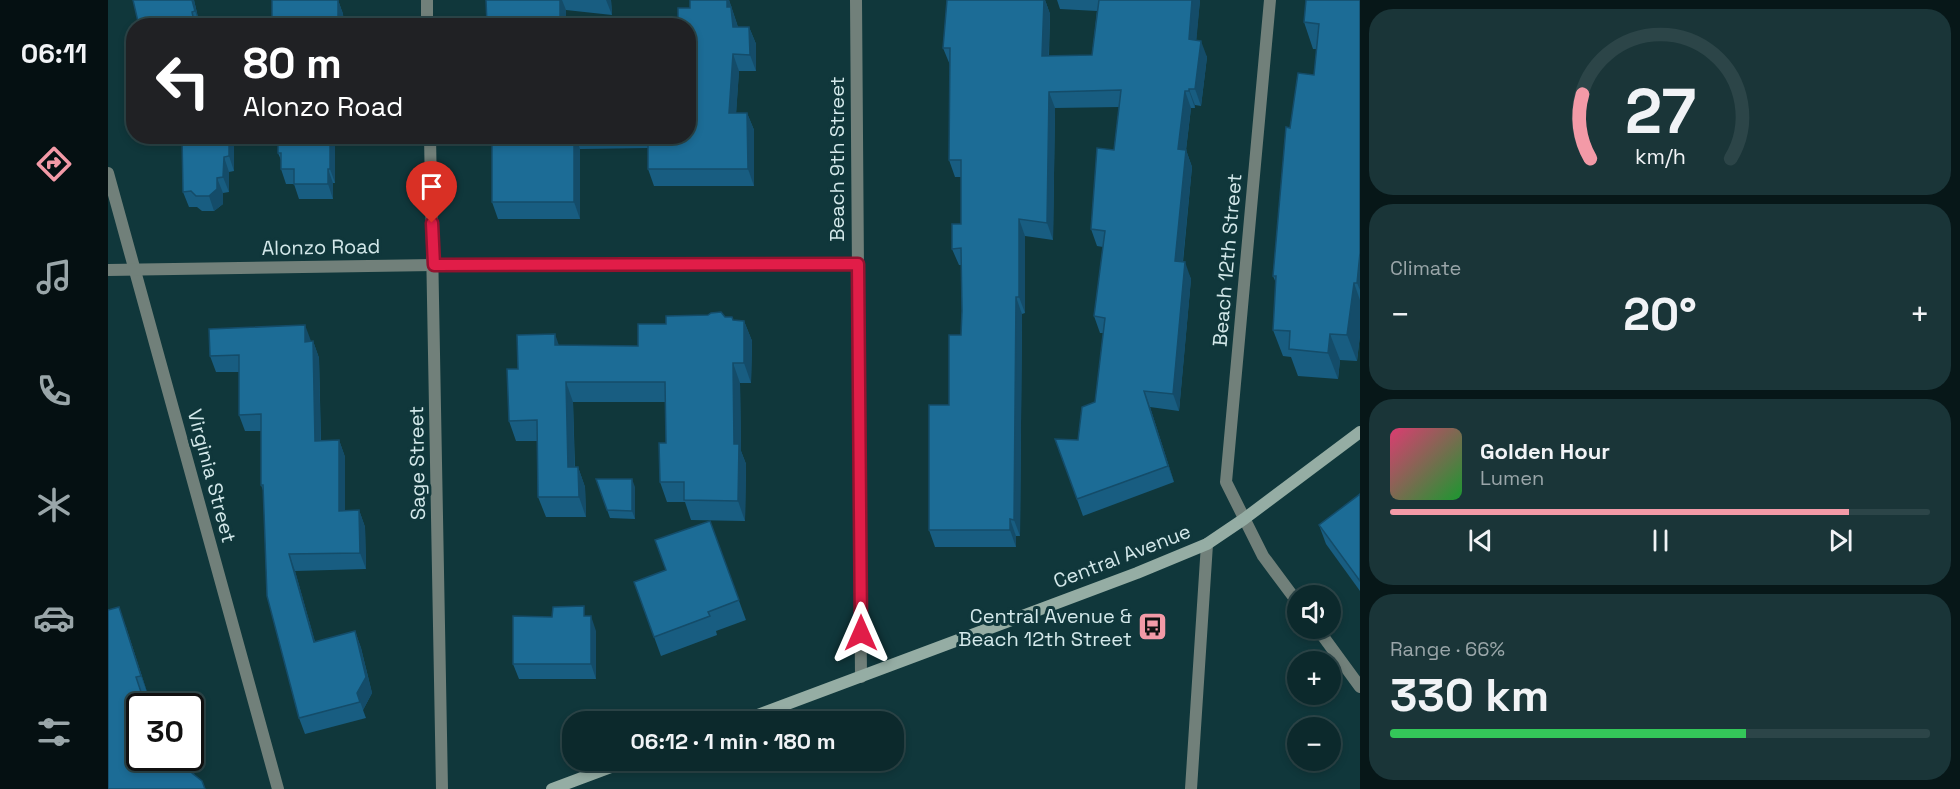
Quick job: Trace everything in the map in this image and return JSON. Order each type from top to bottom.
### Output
[{"type":"street","points":[[427,0],[427,18]]},
{"type":"street","name":"Beach 9th Street","points":[[856,0],[861,677]]},
{"type":"street","name":"Beach 12th Street","points":[[1270,0],[1226,482],[1263,556],[1287,588]]},
{"type":"street","name":"Sage Street","points":[[430,144],[442,789]]},
{"type":"street","name":"Virginia Street","points":[[108,173],[278,789]]},
{"type":"street","name":"Alonzo Road","points":[[108,270],[434,265],[858,264]]},
{"type":"street","name":"Central Avenue","points":[[769,711],[1137,573],[1207,544],[1360,432]]},
{"type":"street","points":[[1191,789],[1207,544]]},
{"type":"street","points":[[1325,639],[1360,687]]},
{"type":"street","points":[[555,788],[601,771]]},
{"type":"building","points":[[133,0],[192,0],[195,11],[192,12],[193,18],[137,18]]},
{"type":"building","points":[[272,0],[338,0],[338,18],[272,18]]},
{"type":"building","points":[[486,0],[560,0],[560,18],[487,18]]},
{"type":"building","points":[[690,0],[727,0],[727,7],[731,7],[733,27],[749,27],[750,55],[733,54],[729,113],[747,113],[748,169],[648,169],[648,144],[696,144],[696,18],[678,18],[678,8],[690,8]]},
{"type":"building","points":[[947,0],[1044,0],[1042,56],[1092,55],[1099,0],[1192,0],[1189,39],[1201,41],[1195,89],[1185,91],[1178,149],[1186,150],[1175,261],[1185,262],[1173,394],[1144,391],[1168,466],[1077,499],[1055,439],[1078,440],[1082,407],[1095,402],[1105,318],[1094,316],[1105,231],[1091,229],[1097,148],[1114,150],[1121,90],[1049,92],[1047,223],[1019,219],[1014,520],[1010,519],[1010,530],[929,530],[929,405],[949,405],[949,335],[961,335],[962,311],[961,248],[952,249],[952,224],[961,224],[961,160],[949,160],[950,48],[943,48]]},
{"type":"building","points":[[1306,0],[1360,0],[1360,253],[1347,335],[1330,334],[1328,353],[1289,349],[1290,331],[1273,330],[1276,276],[1273,276],[1286,127],[1290,128],[1298,73],[1314,75],[1319,24],[1304,22]]},
{"type":"building","points":[[182,144],[229,144],[229,156],[224,157],[223,177],[217,178],[217,189],[209,196],[196,196],[191,191],[183,192]]},
{"type":"building","points":[[278,144],[330,144],[328,184],[294,184],[294,169],[281,169],[281,153],[278,153]]},
{"type":"building","points":[[492,144],[574,144],[574,202],[492,202]]},
{"type":"building","points":[[721,312],[725,317],[744,321],[744,363],[733,363],[734,444],[739,444],[738,501],[684,500],[684,482],[660,482],[659,443],[666,443],[665,382],[566,382],[568,467],[578,467],[579,497],[538,497],[537,420],[509,421],[507,369],[518,369],[517,335],[555,334],[555,345],[638,346],[638,324],[666,324],[666,316],[708,315]]},
{"type":"building","points":[[305,325],[305,342],[313,341],[315,441],[339,440],[339,511],[359,510],[360,553],[289,554],[314,642],[355,631],[366,677],[357,693],[360,702],[299,718],[267,596],[263,485],[261,485],[261,414],[239,415],[239,355],[210,356],[209,329]]},
{"type":"building","points":[[596,479],[632,479],[632,511],[607,510]]},
{"type":"building","points":[[1360,494],[1360,581],[1319,525]]},
{"type":"building","points":[[710,521],[739,600],[708,612],[710,616],[654,637],[634,582],[666,570],[655,540]]},
{"type":"building","points":[[584,606],[584,616],[591,616],[591,664],[513,664],[513,616],[552,617],[553,607]]},
{"type":"building","points":[[119,607],[141,676],[136,677],[141,693],[126,693],[126,771],[191,771],[202,781],[205,789],[108,789],[108,610]]},
{"type":"place","name":"Central Avenue & Beach 12th Street","points":[[1153,627]]},
{"type":"route","points":[[432,223],[434,265],[858,264],[861,633]]}]
